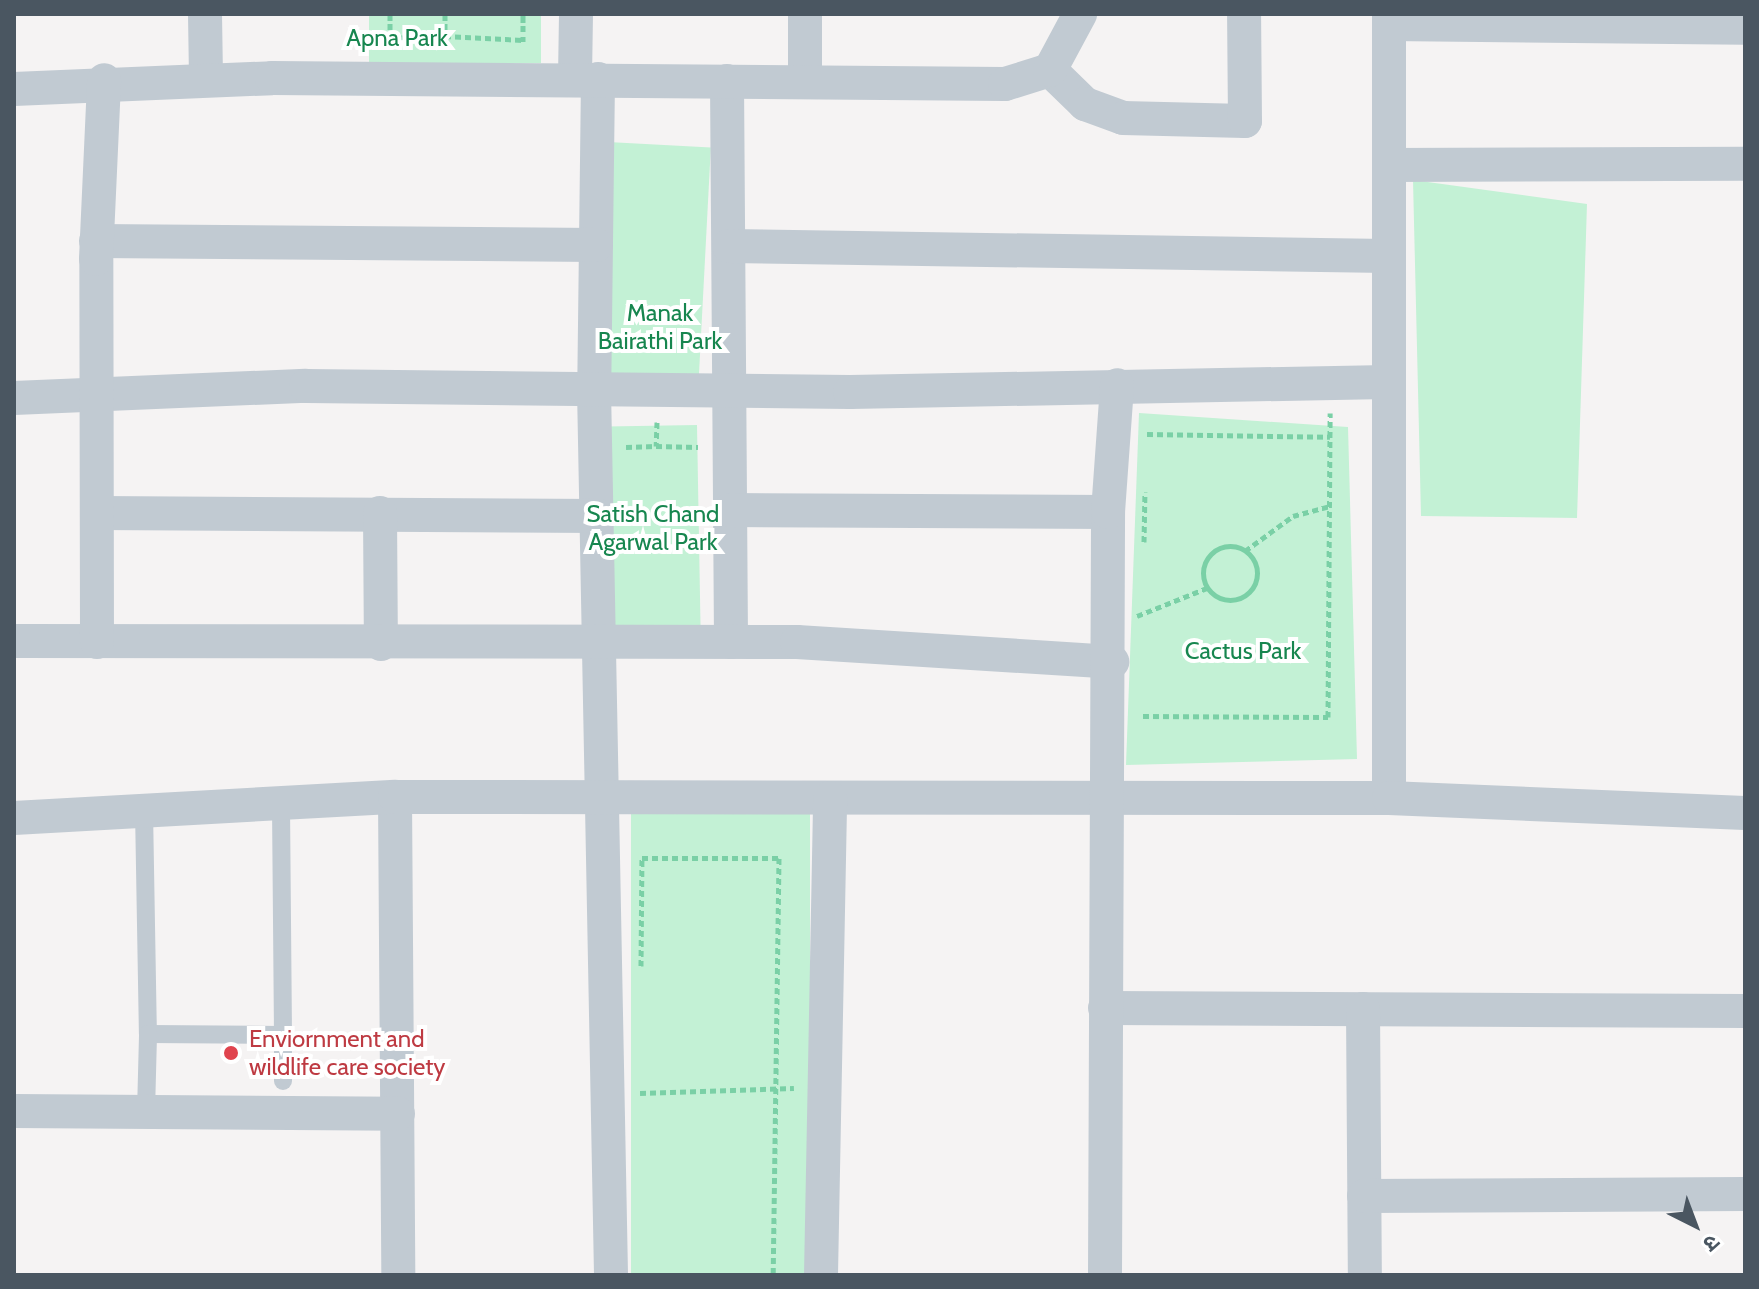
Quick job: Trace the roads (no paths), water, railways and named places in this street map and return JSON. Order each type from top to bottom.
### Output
[{"type":"street","points":[[205,14],[206,78]]},
{"type":"street","points":[[576,14],[587,79],[596,245],[594,389],[599,516],[599,797],[611,1275]]},
{"type":"street","points":[[805,14],[805,82]]},
{"type":"street","points":[[14,89],[104,80],[206,78],[1005,84],[1050,70],[1080,14]]},
{"type":"street","points":[[1050,70],[1085,104],[1123,118],[1245,121],[1244,14]]},
{"type":"street","points":[[1389,798],[1389,19],[1745,28]]},
{"type":"street","points":[[97,642],[96,241],[104,80]]},
{"type":"street","points":[[727,81],[729,246],[726,390],[731,642]]},
{"type":"street","points":[[1389,165],[1745,164]]},
{"type":"street","points":[[96,241],[596,245]]},
{"type":"street","points":[[729,246],[1388,256]]},
{"type":"street","points":[[14,398],[98,394],[1387,382]]},
{"type":"street","points":[[1105,1275],[1106,798],[1112,662],[1108,512],[1117,385]]},
{"type":"street","points":[[730,510],[1108,512]]},
{"type":"street","points":[[98,513],[599,516]]},
{"type":"street","points":[[380,513],[381,644]]},
{"type":"street","points":[[14,641],[381,644],[731,642],[1112,662]]},
{"type":"street","points":[[14,818],[395,797],[1389,798],[1745,813]]},
{"type":"street","points":[[395,797],[398,1275]]},
{"type":"street","points":[[821,1275],[830,798]]},
{"type":"street","points":[[1105,1008],[1745,1011]]},
{"type":"street","points":[[1363,1009],[1365,1275]]},
{"type":"street","points":[[14,1111],[398,1114]]},
{"type":"street","points":[[1364,1196],[1745,1194]]},
{"type":"lane","points":[[281,803],[283,1081]]},
{"type":"lane","points":[[144,810],[148,1034],[146,1112]]},
{"type":"lane","points":[[148,1034],[283,1035]]},
{"type":"place","name":"Enviornment and wildlife care society","points":[[231,1053]]},
{"type":"park label","name":"Apna Park","points":[[397,38]]},
{"type":"park label","name":"Manak Bairathi Park","points":[[660,327]]},
{"type":"park label","name":"Satish Chand Agarwal Park","points":[[653,528]]},
{"type":"park label","name":"Cactus Park","points":[[1243,651]]}]
